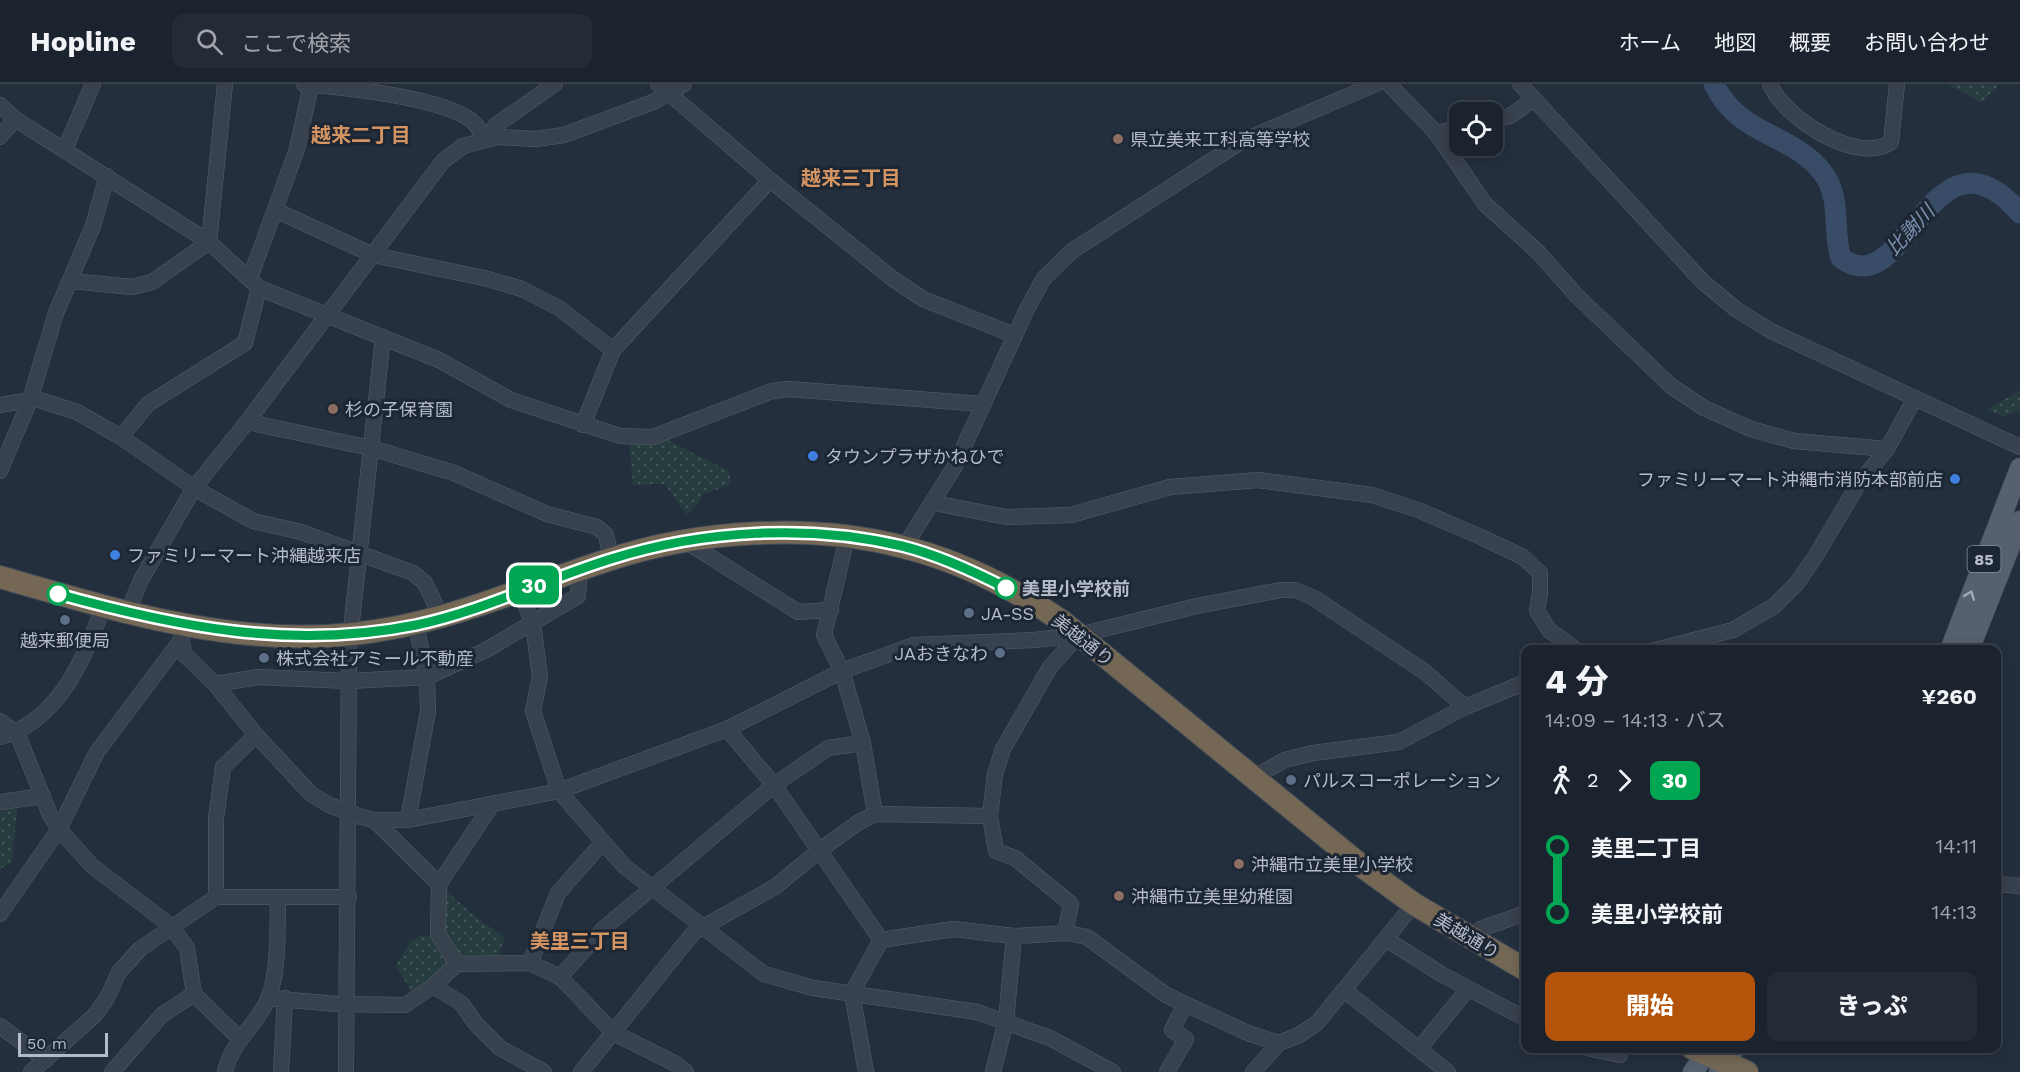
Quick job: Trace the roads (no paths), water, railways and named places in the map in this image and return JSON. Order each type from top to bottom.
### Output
[{"type":"highway","name":"美越通り","points":[[0,577],[127,613],[183,633],[350,634],[442,619],[611,558],[685,541],[785,533],[847,537],[904,547],[963,567],[1004,586],[1044,610],[1254,777],[1327,840],[1414,904],[1521,967]]},
{"type":"highway","points":[[1711,1058],[1747,1072]]},
{"type":"main road","name":"85","points":[[1952,645],[2020,468]]},
{"type":"main road","name":"85","points":[[1971,645],[2020,521]]},
{"type":"street","points":[[65,149],[93,84]]},
{"type":"street","points":[[71,281],[132,287],[152,282],[209,242],[225,84]]},
{"type":"street","points":[[304,84],[396,95],[425,102],[475,124],[485,140]]},
{"type":"street","points":[[485,140],[496,125],[555,84]]},
{"type":"street","points":[[127,613],[141,580],[194,488],[247,422],[443,161],[463,146],[497,136],[536,139],[564,135],[663,89],[684,84]]},
{"type":"street","points":[[904,547],[934,503],[955,466],[1014,335],[1044,278],[1072,251],[1242,141],[1376,84]]},
{"type":"street","points":[[1389,84],[1436,133],[1485,204],[1539,253],[1576,295],[1671,386],[1704,408],[1761,432],[1794,441],[1887,449]]},
{"type":"street","points":[[1520,84],[1703,282],[1721,298],[1772,331],[2020,447]]},
{"type":"street","points":[[1770,84],[1778,101],[1810,128],[1841,142],[1870,147],[1886,146],[1891,142],[1897,84]]},
{"type":"street","points":[[121,437],[148,404],[245,343],[262,238],[275,210],[297,149],[311,85]]},
{"type":"street","points":[[663,89],[770,180],[893,279],[923,299],[1014,335]]},
{"type":"street","points":[[1503,118],[1510,116],[1534,99]]},
{"type":"street","points":[[0,105],[15,119],[209,242],[254,283],[327,316],[439,360],[511,400],[583,425],[620,436],[653,437],[772,391],[789,389],[982,404]]},
{"type":"street","points":[[0,137],[15,119]]},
{"type":"street","points":[[1436,133],[1449,130]]},
{"type":"street","points":[[0,471],[30,400],[56,313],[93,226],[107,176]]},
{"type":"street","points":[[583,425],[613,350],[770,180]]},
{"type":"street","points":[[275,210],[373,255],[484,278],[522,290],[560,308],[613,350]]},
{"type":"street","points":[[346,1072],[350,634],[361,553],[383,337]]},
{"type":"street","points":[[1674,645],[1733,630],[1774,606],[1797,583],[1859,483],[1887,449],[1915,398]]},
{"type":"street","points":[[0,405],[36,399],[77,412],[121,437],[194,488],[253,521],[301,532],[394,564],[425,583],[442,619]]},
{"type":"street","points":[[247,422],[371,448],[454,473],[547,514],[597,527],[606,535],[611,558]]},
{"type":"street","points":[[934,503],[1006,517],[1071,515],[1170,487],[1258,480],[1372,495],[1418,510],[1523,557],[1540,573],[1537,611],[1549,630],[1569,645]]},
{"type":"street","points":[[847,537],[824,635],[842,671],[863,743],[875,814]]},
{"type":"street","points":[[685,541],[798,612],[831,610]]},
{"type":"street","points":[[215,684],[258,676],[348,681],[427,677],[486,650],[578,596],[580,569]]},
{"type":"street","points":[[183,633],[185,655],[215,684],[256,735],[311,794],[350,814],[374,820],[408,820],[559,791],[727,729],[842,671],[903,648],[925,643],[1034,640],[1078,635],[1265,591],[1295,590],[1314,598],[1425,672],[1465,707]]},
{"type":"street","points":[[520,591],[533,624],[540,676],[533,711],[559,791],[624,866],[764,974],[813,988],[976,1012],[1050,1038],[1113,1072]]},
{"type":"street","points":[[0,737],[17,733],[54,704],[74,675],[103,607]]},
{"type":"street","points":[[408,820],[428,711],[427,677],[416,625]]},
{"type":"street","points":[[0,914],[59,829],[98,752],[183,633]]},
{"type":"street","points":[[1065,933],[1071,904],[1015,858],[996,851],[990,816],[995,774],[1003,749],[1050,668],[1078,635]]},
{"type":"street","points":[[1254,777],[1285,760],[1313,753],[1399,742],[1465,707],[1521,684]]},
{"type":"street","points":[[0,721],[17,733],[59,829],[92,866],[171,926],[187,948]]},
{"type":"street","points":[[727,729],[774,786],[881,940]]},
{"type":"street","points":[[216,897],[216,818],[223,767],[256,735]]},
{"type":"street","points":[[560,977],[603,929],[774,786],[828,748],[863,743]]},
{"type":"street","points":[[0,802],[43,796]]},
{"type":"street","points":[[457,964],[438,934],[439,884],[478,829],[491,806],[489,804]]},
{"type":"street","points":[[582,1072],[640,996],[701,926],[711,923],[775,887],[820,850],[875,814],[990,816]]},
{"type":"street","points":[[374,820],[439,884]]},
{"type":"street","points":[[530,963],[558,893],[603,842]]},
{"type":"street","points":[[2001,884],[2020,886]]},
{"type":"street","points":[[31,1072],[95,1015],[107,998],[119,972],[140,949],[216,897],[349,897]]},
{"type":"street","points":[[225,1072],[229,1055],[268,998],[273,985],[279,898]]},
{"type":"street","points":[[1253,1072],[1279,1043],[1299,1035],[1317,1023],[1414,904]]},
{"type":"street","points":[[190,913],[187,948],[194,994],[240,1039]]},
{"type":"street","points":[[1471,939],[1480,929],[1521,914]]},
{"type":"street","points":[[881,940],[953,929],[1014,936],[1065,933],[1088,937],[1166,994],[1250,1034],[1279,1043]]},
{"type":"street","points":[[993,1072],[1006,1021],[1014,936]]},
{"type":"street","points":[[1386,939],[1468,989],[1521,1016]]},
{"type":"street","points":[[866,1072],[852,993],[881,940]]},
{"type":"street","points":[[268,998],[346,1005],[405,1005],[433,986],[457,964],[530,963],[560,977],[614,1033],[676,1064],[686,1072]]},
{"type":"street","points":[[433,986],[461,1003],[476,1024],[500,1048],[544,1072]]},
{"type":"street","points":[[1419,1049],[1468,989]]},
{"type":"street","points":[[1344,990],[1448,1072]]},
{"type":"street","points":[[112,1072],[162,1015],[194,994]]},
{"type":"street","points":[[281,1072],[285,998]]},
{"type":"street","points":[[1167,1072],[1186,1039],[1172,1030],[1185,1004]]},
{"type":"street","points":[[0,1026],[46,1060]]},
{"type":"street","points":[[1611,1053],[1620,1055]]},
{"type":"waterway","name":"比謝川","points":[[1714,84],[1737,115],[1797,150],[1823,173],[1833,193],[1841,258],[1864,266],[1884,257],[1942,195],[1964,184],[1989,188],[2020,213]]},
{"type":"place","name":"県立美来工科高等学校","points":[[1118,139]]},
{"type":"place","name":"杉の子保育園","points":[[333,409]]},
{"type":"place","name":"タウンプラザかねひで","points":[[813,456]]},
{"type":"place","name":"ファミリーマート沖縄市消防本部前店","points":[[1955,479]]},
{"type":"place","name":"ファミリーマート沖縄越来店","points":[[115,555]]},
{"type":"place","name":"美里小学校前","points":[[1006,588]]},
{"type":"place","name":"JA-SS","points":[[969,613]]},
{"type":"place","name":"越来郵便局","points":[[65,620]]},
{"type":"place","name":"JAおきなわ","points":[[1000,653]]},
{"type":"place","name":"株式会社アミール不動産","points":[[264,658]]},
{"type":"place","name":"パルスコーポレーション","points":[[1291,780]]},
{"type":"place","name":"沖縄市立美里小学校","points":[[1239,864]]},
{"type":"place","name":"沖縄市立美里幼稚園","points":[[1119,896]]},
{"type":"district","name":"越来二丁目","points":[[361,135]]},
{"type":"district","name":"越来三丁目","points":[[851,178]]},
{"type":"district","name":"美里三丁目","points":[[580,941]]}]
